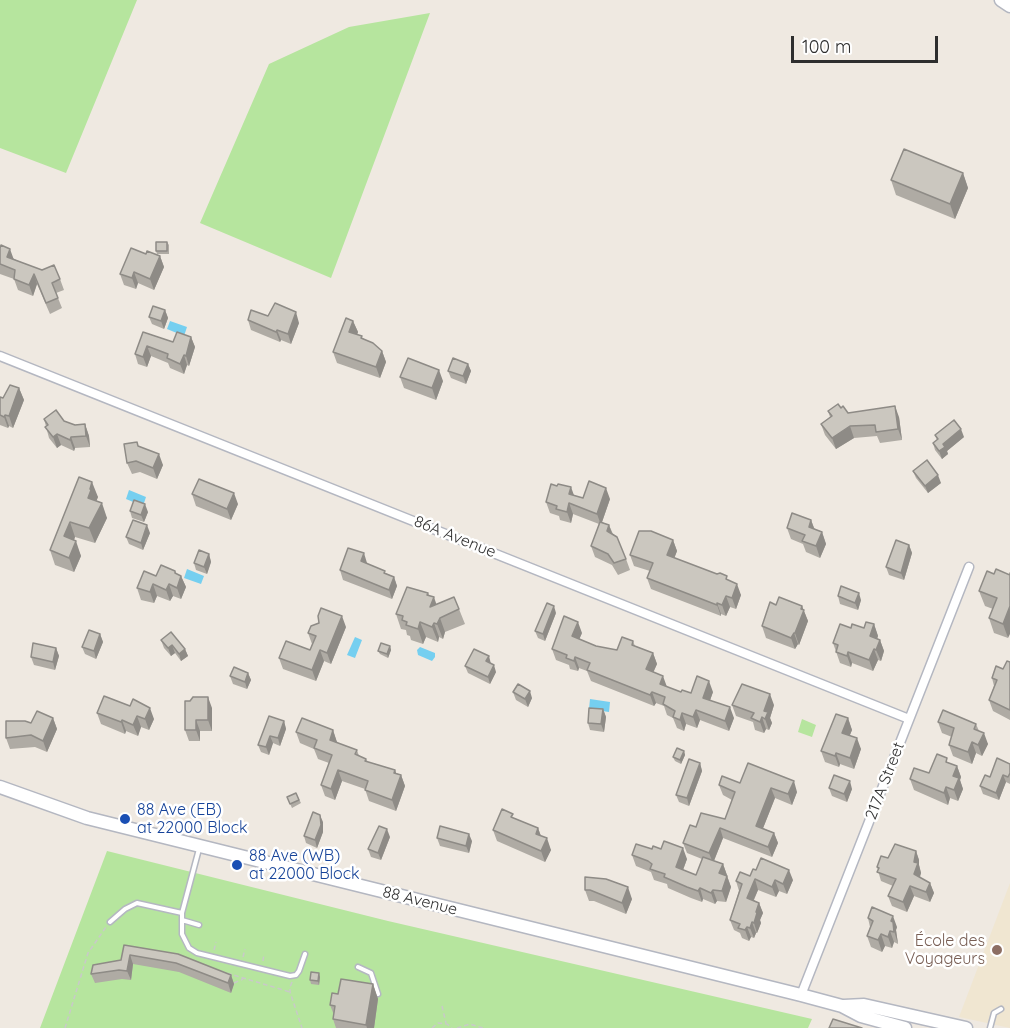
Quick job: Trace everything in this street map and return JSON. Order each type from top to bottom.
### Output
[{"type":"main road","points":[[1001,0],[1010,6]]},
{"type":"main road","name":"88 Avenue","points":[[0,787],[87,818],[801,995],[842,1006],[861,1017],[905,1028]]},
{"type":"main road","name":"88 Avenue","points":[[842,1006],[864,1005],[966,1028]]},
{"type":"street","name":"86A Avenue","points":[[0,356],[909,719]]},
{"type":"street","name":"217A Street","points":[[801,995],[969,567]]},
{"type":"lane","points":[[200,846],[182,913],[182,934],[189,948],[197,953],[290,976],[296,975],[299,971],[305,954]]},
{"type":"lane","points":[[110,922],[124,909],[137,903],[182,913]]},
{"type":"lane","points":[[182,920],[199,924]]},
{"type":"lane","points":[[358,967],[371,973],[378,994]]},
{"type":"lane","points":[[990,1028],[994,1013],[1000,1009]]},
{"type":"path","points":[[65,1028],[88,953],[110,922]]},
{"type":"path","points":[[212,956],[216,942]]},
{"type":"path","points":[[241,963],[245,949]]},
{"type":"path","points":[[261,968],[264,954]]},
{"type":"path","points":[[213,970],[290,992]]},
{"type":"path","points":[[290,976],[292,983],[290,992],[302,1028]]},
{"type":"path","points":[[234,982],[244,979]]},
{"type":"path","points":[[442,1006],[447,1024]]},
{"type":"path","points":[[432,1028],[438,1023],[447,1024],[452,1028]]},
{"type":"path","points":[[457,1028],[470,1024],[483,1028]]},
{"type":"shaded area","name":"École des Voyageurs","points":[[1010,883],[1010,1028],[959,1017]]},
{"type":"green space","points":[[0,0],[137,0],[66,173],[0,148]]},
{"type":"green space","points":[[430,13],[331,278],[200,223],[269,64],[349,27]]},
{"type":"green space","points":[[802,719],[816,725],[812,737],[798,732]]},
{"type":"green space","points":[[107,851],[388,921],[812,1019],[808,1028],[40,1028]]},
{"type":"water","points":[[170,321],[187,327],[184,336],[167,329]]},
{"type":"water","points":[[129,490],[146,497],[143,506],[126,499]]},
{"type":"water","points":[[187,569],[204,576],[201,584],[184,578]]},
{"type":"water","points":[[355,637],[362,640],[355,658],[347,655]]},
{"type":"water","points":[[420,647],[435,653],[432,661],[418,655],[417,650]]},
{"type":"water","points":[[590,699],[610,702],[609,712],[589,709]]},
{"type":"building","points":[[904,149],[963,173],[950,204],[891,180]]},
{"type":"building","points":[[156,242],[167,242],[167,251],[156,251]]},
{"type":"building","points":[[1,245],[10,249],[7,257],[42,270],[54,265],[60,279],[52,283],[58,298],[46,303],[34,274],[29,285],[14,279],[15,270],[0,264]]},
{"type":"building","points":[[131,248],[160,256],[150,279],[134,272],[132,278],[120,274]]},
{"type":"building","points":[[275,303],[296,312],[288,334],[277,330],[276,332],[248,320],[251,310],[268,316]]},
{"type":"building","points":[[153,306],[165,310],[161,321],[149,317]]},
{"type":"building","points":[[346,318],[353,321],[349,332],[362,336],[361,338],[373,343],[382,351],[376,367],[333,352]]},
{"type":"building","points":[[143,332],[173,342],[177,332],[191,337],[186,356],[184,355],[180,364],[167,358],[168,354],[147,346],[143,357],[135,354]]},
{"type":"building","points":[[408,358],[439,370],[432,388],[400,377]]},
{"type":"building","points":[[453,358],[468,364],[463,376],[448,371]]},
{"type":"building","points":[[10,385],[19,388],[9,416],[4,417],[0,415],[0,397],[3,398]]},
{"type":"building","points":[[838,404],[841,408],[843,406],[848,413],[895,406],[898,429],[876,432],[875,425],[850,426],[832,438],[821,424],[832,416],[828,411]]},
{"type":"building","points":[[56,410],[64,421],[75,425],[85,424],[86,436],[71,437],[70,440],[57,434],[53,437],[45,427],[48,425],[44,419]]},
{"type":"building","points":[[954,420],[961,429],[943,444],[945,447],[939,451],[933,443],[938,439],[935,435]]},
{"type":"building","points":[[137,442],[138,446],[159,454],[153,468],[136,461],[127,463],[124,444]]},
{"type":"building","points":[[927,460],[938,475],[925,486],[913,471]]},
{"type":"building","points":[[79,477],[92,482],[88,498],[102,503],[89,528],[70,522],[64,536],[76,541],[69,558],[50,550]]},
{"type":"building","points":[[199,479],[234,493],[227,509],[192,494]]},
{"type":"building","points":[[589,481],[606,488],[597,514],[569,503],[567,512],[556,509],[557,506],[546,502],[551,484],[571,487],[569,494],[583,498]]},
{"type":"building","points":[[134,500],[145,504],[141,515],[130,511]]},
{"type":"building","points":[[792,513],[811,520],[809,527],[822,532],[816,546],[802,541],[805,535],[787,528]]},
{"type":"building","points":[[133,520],[147,525],[141,543],[126,537]]},
{"type":"building","points":[[600,522],[609,525],[607,531],[617,537],[626,559],[614,563],[608,554],[591,546]]},
{"type":"building","points":[[639,531],[651,531],[673,540],[667,555],[727,576],[726,579],[737,584],[732,598],[726,596],[722,605],[717,603],[717,605],[647,578],[653,563],[630,555]]},
{"type":"building","points":[[896,540],[909,545],[901,573],[886,567]]},
{"type":"building","points":[[348,548],[364,553],[361,561],[394,577],[389,590],[340,570]]},
{"type":"building","points":[[199,550],[209,554],[204,567],[194,563]]},
{"type":"building","points":[[161,565],[181,576],[177,588],[169,584],[166,590],[153,584],[150,592],[137,588],[144,571],[156,576]]},
{"type":"building","points":[[996,569],[1010,575],[1010,606],[1003,624],[989,618],[997,598],[979,591],[987,571],[994,574]]},
{"type":"building","points":[[841,586],[859,593],[855,603],[838,596]]},
{"type":"building","points":[[407,587],[434,597],[430,607],[454,597],[459,609],[440,618],[432,627],[420,622],[418,629],[406,625],[407,622],[402,620],[403,616],[396,614]]},
{"type":"building","points":[[779,597],[802,606],[801,609],[804,610],[791,638],[762,626],[770,602],[776,605]]},
{"type":"building","points":[[547,603],[554,606],[543,634],[535,631]]},
{"type":"building","points":[[321,608],[342,616],[327,653],[320,650],[312,670],[279,658],[286,641],[310,650],[316,636],[308,633],[311,626],[319,623],[318,616]]},
{"type":"building","points":[[564,616],[578,622],[572,636],[596,646],[617,650],[622,637],[633,641],[632,645],[653,653],[646,669],[663,676],[660,684],[681,692],[682,690],[691,693],[697,676],[709,681],[703,698],[730,707],[725,721],[696,710],[693,717],[682,713],[680,720],[673,717],[675,711],[663,704],[665,697],[652,692],[650,695],[587,670],[590,663],[575,657],[574,661],[566,658],[567,655],[552,649]]},
{"type":"building","points":[[866,622],[874,624],[870,636],[880,640],[869,660],[848,652],[847,656],[836,652],[838,645],[833,643],[840,624],[851,628],[852,624],[864,628]]},
{"type":"building","points":[[89,630],[100,634],[94,651],[82,647]]},
{"type":"building","points":[[171,632],[185,649],[179,654],[172,645],[168,648],[161,640]]},
{"type":"building","points":[[33,643],[56,648],[53,662],[31,657]]},
{"type":"building","points":[[381,643],[390,646],[387,654],[378,651]]},
{"type":"building","points":[[474,649],[489,656],[486,661],[494,665],[488,677],[465,666]]},
{"type":"building","points":[[1007,661],[1010,662],[1010,710],[989,700],[997,680],[992,678],[996,666],[1003,669]]},
{"type":"building","points":[[234,667],[248,673],[245,682],[230,676]]},
{"type":"building","points":[[518,684],[530,691],[525,699],[513,692]]},
{"type":"building","points":[[742,684],[770,694],[764,711],[768,712],[765,719],[762,717],[760,722],[751,718],[754,713],[732,705]]},
{"type":"building","points":[[104,696],[130,706],[133,699],[150,708],[145,719],[137,716],[133,725],[122,720],[121,722],[97,713]]},
{"type":"building","points":[[193,697],[208,697],[208,720],[196,720],[196,730],[185,730],[185,701],[190,701]]},
{"type":"building","points":[[589,708],[603,709],[601,724],[588,723]]},
{"type":"building","points":[[943,710],[976,724],[974,729],[984,733],[978,745],[972,742],[968,752],[949,745],[954,728],[938,722]]},
{"type":"building","points":[[37,711],[53,718],[43,741],[31,735],[6,738],[6,721],[31,723]]},
{"type":"building","points":[[836,714],[848,718],[842,733],[857,738],[850,758],[821,751]]},
{"type":"building","points":[[269,716],[284,721],[278,738],[270,736],[266,747],[258,745]]},
{"type":"building","points":[[302,718],[333,730],[330,740],[357,750],[355,754],[366,759],[365,761],[395,770],[394,773],[401,775],[392,800],[365,790],[368,781],[338,770],[331,789],[321,785],[332,755],[314,748],[317,740],[296,732]]},
{"type":"building","points":[[677,748],[684,751],[680,760],[673,757]]},
{"type":"building","points":[[937,754],[947,758],[946,762],[957,766],[953,776],[959,778],[954,790],[946,787],[944,793],[910,779],[914,768],[929,773]]},
{"type":"building","points":[[997,758],[1010,764],[1010,773],[1008,777],[1003,775],[996,793],[980,786],[985,775],[990,777]]},
{"type":"building","points":[[689,759],[700,763],[687,798],[676,795]]},
{"type":"building","points":[[748,763],[794,781],[788,794],[771,788],[756,826],[774,833],[768,847],[720,828],[709,853],[683,843],[690,825],[696,827],[701,813],[725,819],[735,792],[719,785],[722,776],[740,783]]},
{"type":"building","points":[[834,775],[850,781],[844,794],[829,788]]},
{"type":"building","points":[[296,793],[299,800],[290,804],[287,797]]},
{"type":"building","points":[[502,809],[513,814],[511,817],[538,828],[536,834],[547,838],[541,851],[493,830]]},
{"type":"building","points":[[313,812],[320,815],[321,825],[315,840],[304,836]]},
{"type":"building","points":[[379,826],[387,829],[378,853],[368,849]]},
{"type":"building","points":[[440,826],[469,834],[466,846],[437,838]]},
{"type":"building","points":[[664,841],[683,848],[676,867],[696,875],[703,857],[723,864],[719,873],[727,876],[722,891],[713,890],[711,893],[700,888],[698,891],[687,887],[664,877],[665,874],[650,869],[652,864],[632,855],[636,844],[661,849]]},
{"type":"building","points":[[895,844],[916,851],[914,862],[918,863],[914,874],[930,883],[926,892],[910,886],[903,902],[888,896],[896,879],[877,872],[881,856],[888,858]]},
{"type":"building","points":[[761,858],[789,870],[783,884],[775,880],[772,887],[755,879],[747,898],[759,903],[754,923],[752,922],[750,928],[747,927],[745,930],[738,928],[740,924],[730,920],[742,884],[736,881],[740,872],[750,876],[753,869],[756,870]]},
{"type":"building","points":[[585,877],[606,879],[628,887],[622,903],[585,890]]},
{"type":"building","points":[[872,907],[893,916],[891,921],[894,932],[890,931],[888,937],[881,934],[878,940],[867,936],[873,921],[868,918]]},
{"type":"building","points":[[124,945],[178,954],[231,975],[228,983],[176,963],[130,955],[127,971],[91,974],[93,965],[121,960]]},
{"type":"building","points":[[311,972],[319,973],[318,981],[310,980]]},
{"type":"building","points":[[341,979],[373,984],[366,1025],[333,1019],[335,1006],[330,1005],[332,993],[338,994]]},
{"type":"building","points":[[833,1019],[862,1028],[829,1028]]},
{"type":"place","name":"88 Ave (EB) at 22000 Block","points":[[125,819]]},
{"type":"place","name":"88 Ave (WB) at 22000 Block","points":[[237,865]]},
{"type":"place","name":"École des Voyageurs","points":[[997,950]]}]
